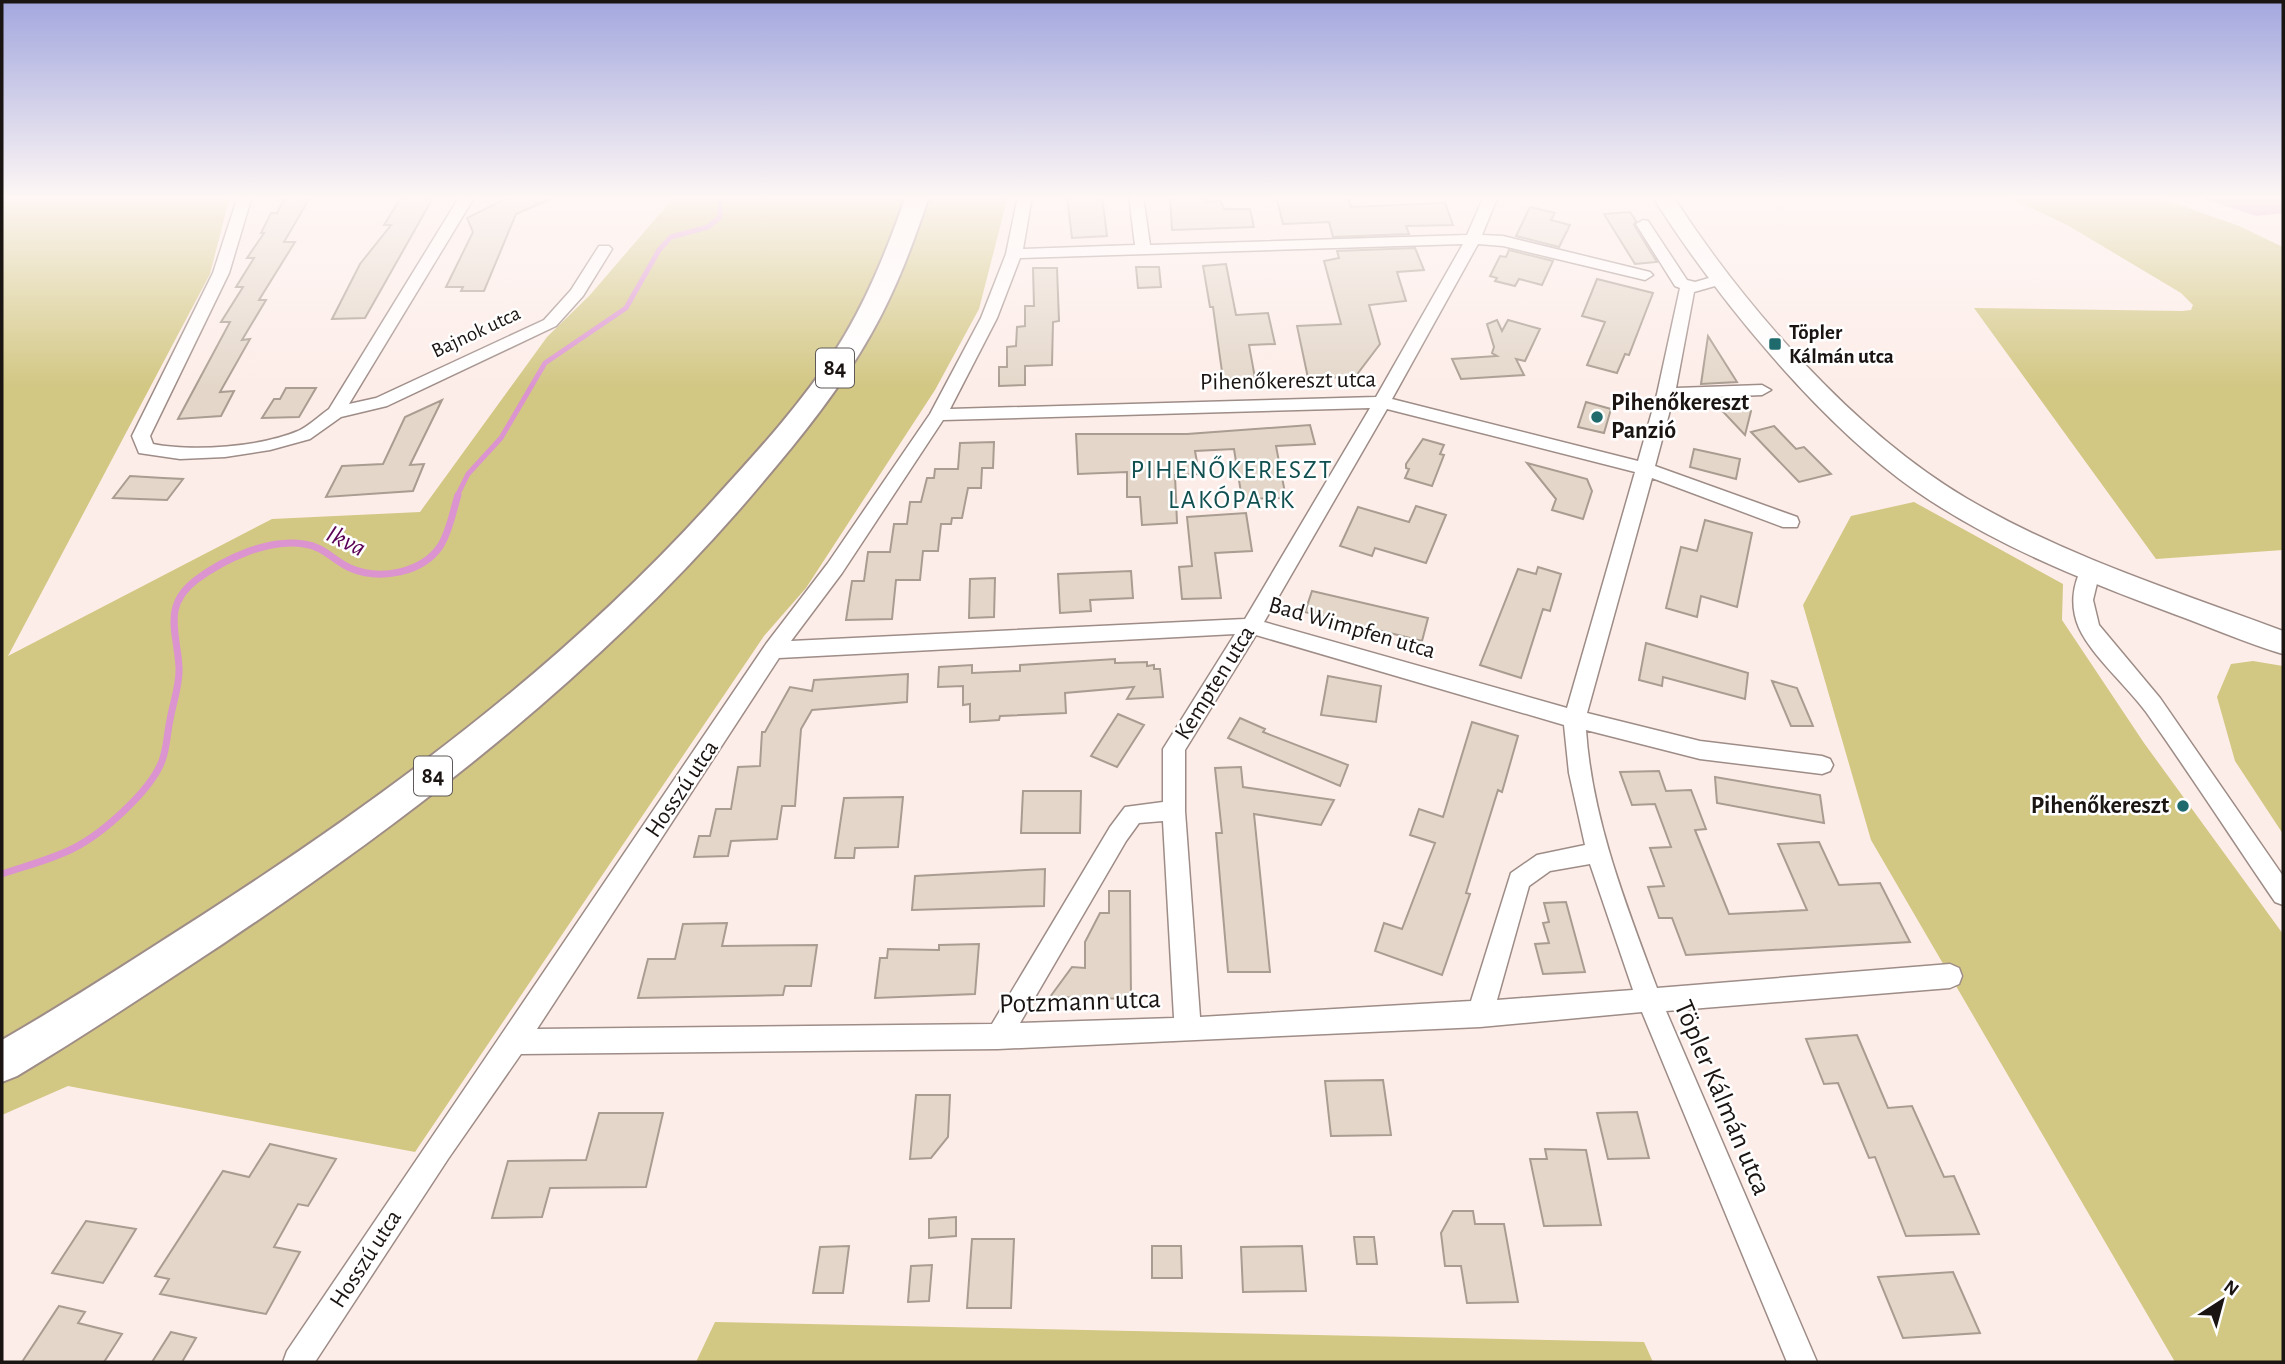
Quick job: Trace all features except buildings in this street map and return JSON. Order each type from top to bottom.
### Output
[{"type":"main road","name":"84","points":[[2,1062],[48,1036],[306,870],[401,802],[560,671],[625,612],[723,511],[820,390],[859,333],[894,260]]},
{"type":"main road","points":[[1709,260],[1799,372],[1874,445],[1911,474],[1959,505],[2025,541],[2090,571],[2283,643]]},
{"type":"main road","points":[[2204,612],[2283,626]]},
{"type":"street","name":"Bajnok utca","points":[[225,260],[221,273],[141,436],[145,449],[154,452],[241,449],[271,446],[307,434],[335,413],[429,260]]},
{"type":"street","name":"Bajnok utca","points":[[335,413],[381,402],[550,323],[577,293],[597,260]]},
{"type":"street","name":"Hosszú utca","points":[[298,1362],[773,650],[835,568],[938,415],[989,318],[1012,260]]},
{"type":"street","name":"Kempten utca","points":[[1188,1030],[1174,811],[1174,749],[1251,626],[1461,260]]},
{"type":"street","points":[[1581,260],[1645,275]]},
{"type":"street","points":[[1669,260],[1687,284],[1723,279]]},
{"type":"street","name":"Töpler Kálmán utca","points":[[1687,284],[1666,394],[1643,468],[1575,719],[1577,768],[1582,799],[1597,853],[1648,999],[1802,1362]]},
{"type":"street","points":[[1666,394],[1762,390]]},
{"type":"street","name":"Pihenőkereszt utca","points":[[938,415],[1382,402],[1643,468],[1790,522]]},
{"type":"street","points":[[2090,571],[2084,584],[2083,602],[2090,629],[2152,704],[2283,895]]},
{"type":"street","name":"Bad Wimpfen utca","points":[[773,650],[1251,626],[1575,719],[1700,750],[1822,765]]},
{"type":"street","points":[[998,1037],[1118,834],[1133,814],[1174,811]]},
{"type":"street","points":[[1480,1015],[1519,880],[1545,862],[1597,853]]},
{"type":"street","name":"Potzmann utca","points":[[513,1042],[998,1037],[1188,1030],[1480,1015],[1950,976]]},
{"type":"shaded area","points":[[2,260],[214,260],[210,274],[8,656],[272,519],[420,512],[547,337],[590,295],[620,260],[992,260],[979,309],[935,390],[806,588],[764,636],[415,1152],[68,1086],[2,1115]]},
{"type":"shaded area","points":[[2125,260],[2283,260],[2283,550],[2156,559],[1974,308],[2191,310],[2193,305],[2181,293]]},
{"type":"shaded area","points":[[1914,502],[2063,584],[2062,620],[2144,743],[2283,934],[2283,1362],[2175,1362],[1871,840],[1803,605],[1851,516]]},
{"type":"shaded area","points":[[2253,661],[2283,666],[2283,834],[2235,761],[2217,697],[2231,664]]},
{"type":"shaded area","points":[[715,1322],[1644,1342],[1653,1362],[696,1362]]},
{"type":"waterway","name":"Ikva","points":[[457,496],[468,474],[501,438],[545,363],[626,308],[654,260]]},
{"type":"waterway","name":"Ikva","points":[[2,874],[72,849],[97,834],[136,799],[156,773],[165,751],[178,680],[175,610],[185,590],[196,580],[247,552],[290,543],[311,545],[344,565],[362,572],[400,572],[423,562],[441,545],[458,495]]},
{"type":"place","name":"Töpler Kálmán utca","points":[[1775,344]]},
{"type":"place","name":"Pihenőkereszt Panzió","points":[[1597,417]]},
{"type":"place","name":"Pihenőkereszt","points":[[2183,806]]},
{"type":"district","name":"PIHENŐKERESZT LAKÓPARK","points":[[1232,485]]}]
